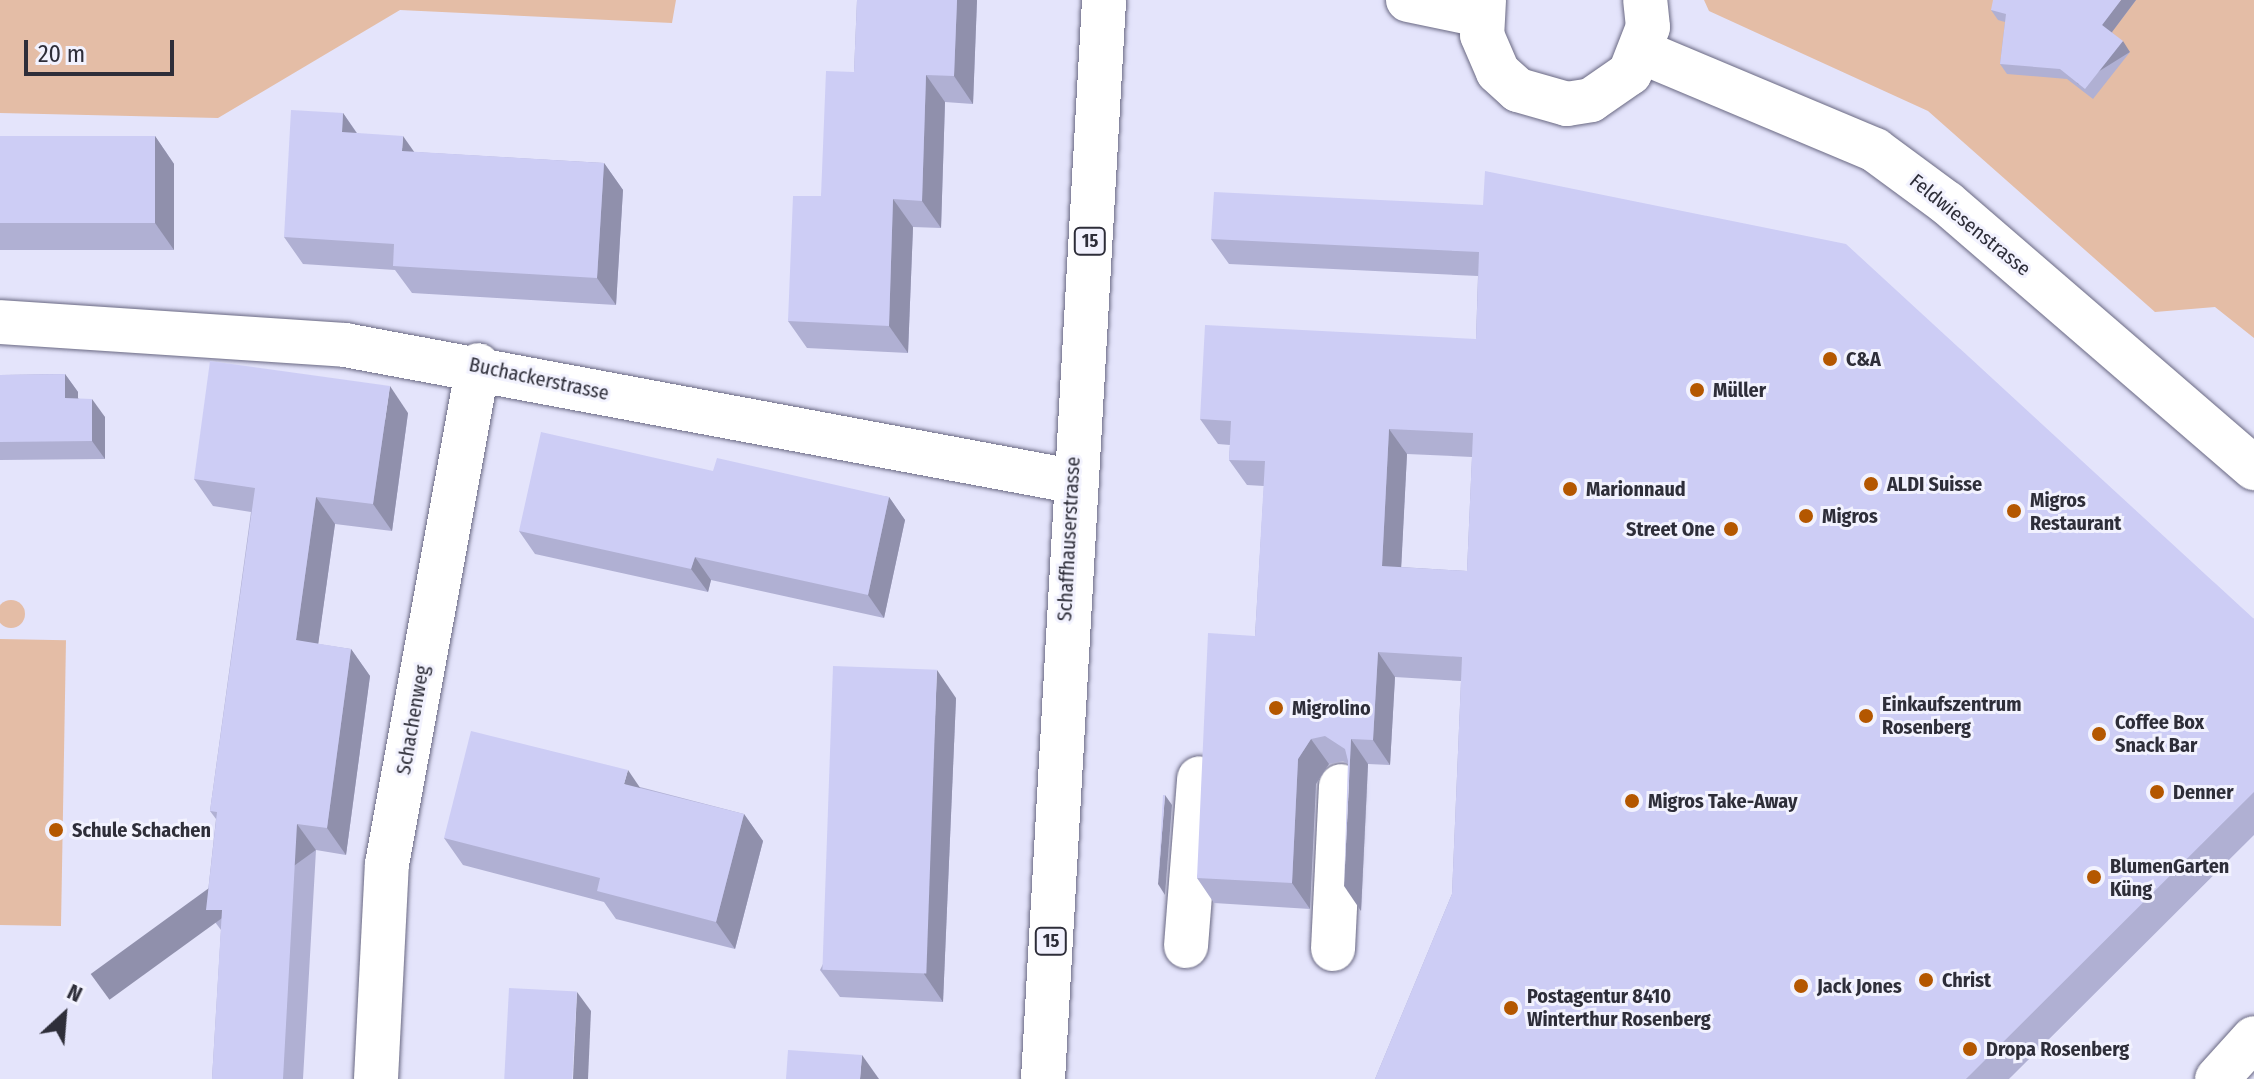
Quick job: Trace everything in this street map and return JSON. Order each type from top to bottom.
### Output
[{"type":"street","name":"Schaffhauserstrasse","points":[[1043,1079],[1072,481],[1104,0]]},
{"type":"street","points":[[1408,0],[1483,8],[1498,72],[1543,101],[1591,100],[1612,89],[1642,52],[1645,0]]},
{"type":"street","name":"Feldwiesenstrasse","points":[[1642,52],[1875,150],[1947,203],[2254,468]]},
{"type":"street","name":"Buchackerstrasse","points":[[0,322],[227,332],[478,365],[1072,481]]},
{"type":"street","name":"Schachenweg","points":[[376,1079],[387,864],[478,365]]},
{"type":"street","points":[[1186,946],[1199,779]]},
{"type":"street","points":[[1333,949],[1341,786]]},
{"type":"street","points":[[2217,1079],[2254,1038]]},
{"type":"shaded area","points":[[0,0],[676,0],[672,23],[400,10],[218,118],[0,113]]},
{"type":"shaded area","points":[[1704,0],[2254,0],[2254,338],[2215,307],[2155,312],[1928,111],[1709,11]]},
{"type":"shaded area","points":[[11,600],[21,604],[25,614],[21,624],[11,628],[1,624],[-3,614],[1,604]]},
{"type":"shaded area","points":[[0,639],[66,640],[61,926],[0,925]]},
{"type":"building","points":[[857,0],[957,0],[954,76],[926,75],[922,201],[893,199],[889,326],[788,321],[793,196],[821,196],[826,71],[854,72]]},
{"type":"building","points":[[1993,0],[2121,0],[2102,25],[2123,41],[2085,89],[2060,69],[2000,64],[2006,14],[1991,10]]},
{"type":"building","points":[[291,110],[343,113],[342,132],[403,136],[402,151],[604,163],[597,278],[393,266],[394,244],[284,237]]},
{"type":"building","points":[[0,136],[155,136],[155,223],[0,223]]},
{"type":"building","name":"Einkaufszentrum Rosenberg","points":[[1485,171],[1846,244],[2254,619],[2254,792],[1966,1079],[1375,1079],[1452,894],[1462,657],[1378,652],[1373,740],[1351,739],[1344,886],[1348,761],[1345,749],[1325,736],[1311,739],[1298,759],[1292,883],[1197,878],[1208,633],[1255,636],[1265,461],[1229,460],[1231,421],[1200,419],[1205,325],[1476,339],[1479,252],[1211,239],[1214,192],[1483,205]],"holes":[[[1389,429],[1473,433],[1467,571],[1382,566]]]},
{"type":"building","points":[[210,361],[390,386],[373,504],[316,497],[296,640],[351,649],[327,828],[297,824],[283,1079],[212,1079],[222,910],[206,910],[217,812],[210,811],[255,488],[194,479]]},
{"type":"building","points":[[65,374],[65,398],[92,399],[92,441],[0,442],[0,375]]},
{"type":"building","points":[[541,432],[713,471],[717,458],[889,497],[868,595],[695,557],[691,569],[519,531]]},
{"type":"building","points":[[833,666],[937,670],[926,973],[822,970]]},
{"type":"building","points":[[471,731],[628,770],[624,784],[744,814],[716,922],[597,891],[600,878],[444,838]]},
{"type":"building","points":[[1163,795],[1165,795],[1158,884]]},
{"type":"building","points":[[509,988],[577,992],[572,1079],[504,1079]]},
{"type":"building","points":[[788,1050],[862,1055],[860,1079],[786,1079]]},
{"type":"place","name":"C&A","points":[[1830,359]]},
{"type":"place","name":"Müller","points":[[1697,390]]},
{"type":"place","name":"ALDI Suisse","points":[[1871,484]]},
{"type":"place","name":"Marionnaud","points":[[1570,489]]},
{"type":"place","name":"Migros Restaurant","points":[[2014,511]]},
{"type":"place","name":"Migros","points":[[1806,516]]},
{"type":"place","name":"Street One","points":[[1731,529]]},
{"type":"place","name":"Migrolino","points":[[1276,708]]},
{"type":"place","name":"Einkaufszentrum Rosenberg","points":[[1866,716]]},
{"type":"place","name":"Coffee Box Snack Bar","points":[[2099,734]]},
{"type":"place","name":"Denner","points":[[2157,792]]},
{"type":"place","name":"Migros Take-Away","points":[[1632,801]]},
{"type":"place","name":"Schule Schachen","points":[[56,830]]},
{"type":"place","name":"BlumenGarten Küng","points":[[2094,877]]},
{"type":"place","name":"Christ","points":[[1926,980]]},
{"type":"place","name":"Jack Jones","points":[[1801,986]]},
{"type":"place","name":"Postagentur 8410 Winterthur Rosenberg","points":[[1511,1008]]},
{"type":"place","name":"Dropa Rosenberg","points":[[1970,1049]]}]
